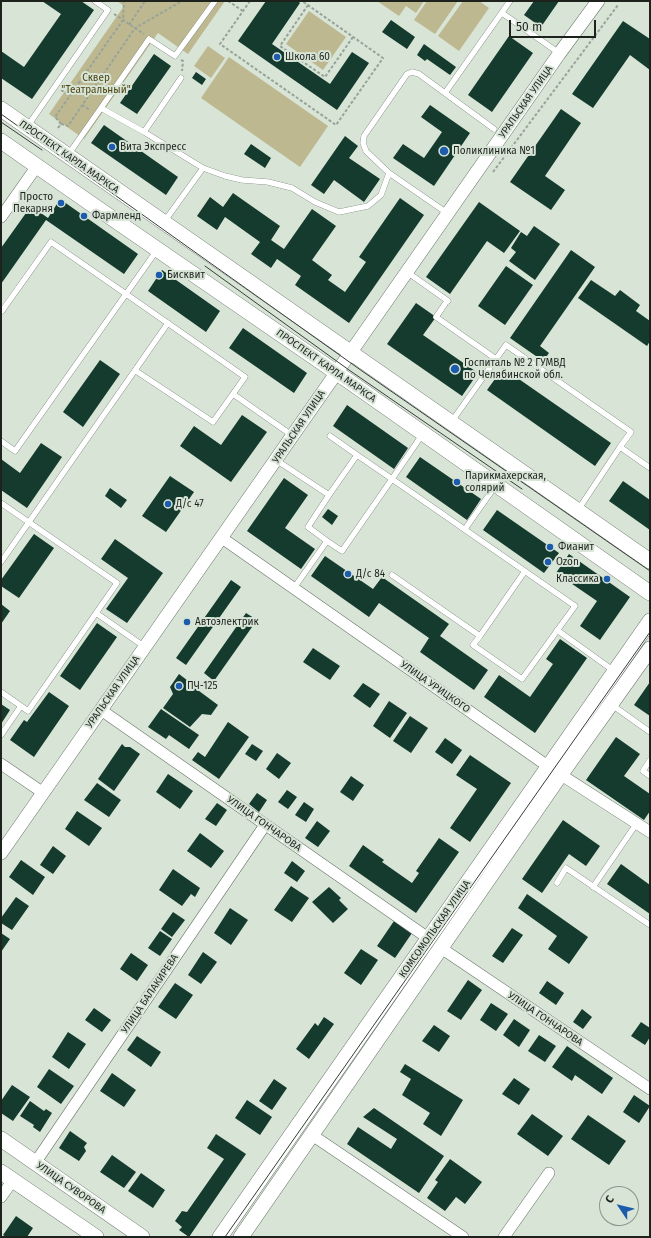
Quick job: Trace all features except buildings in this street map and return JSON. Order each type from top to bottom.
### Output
[{"type":"main road","name":"ПРОСПЕКТ КАРЛА МАРКСА","points":[[1,109],[650,561]]},
{"type":"main road","name":"ПРОСПЕКТ КАРЛА МАРКСА","points":[[1,141],[650,593]]},
{"type":"main road","name":"КОМСОМОЛЬСКАЯ УЛИЦА","points":[[241,1237],[441,948],[555,771],[615,671],[650,621]]},
{"type":"main road","name":"КОМСОМОЛЬСКАЯ УЛИЦА","points":[[220,1237],[428,938],[555,771],[612,705],[650,649]]},
{"type":"main road","name":"УЛИЦА СУВОРОВА","points":[[1,1139],[142,1237]]},
{"type":"main road","points":[[7,1176],[96,1237]]},
{"type":"street","name":"УРАЛЬСКАЯ УЛИЦА","points":[[1,853],[42,792],[222,538],[350,352],[559,54],[598,1]]},
{"type":"street","points":[[1,217],[37,166]]},
{"type":"street","name":"УЛИЦА УРИЦКОГО","points":[[222,538],[555,771],[650,832]]},
{"type":"street","name":"УЛИЦА ГОНЧАРОВА","points":[[100,710],[428,938]]},
{"type":"street","points":[[1,764],[42,792]]},
{"type":"street","name":"УЛИЦА БАЛАКИРЕВА","points":[[35,1162],[265,825]]},
{"type":"street","name":"УЛИЦА ГОНЧАРОВА","points":[[441,948],[650,1089]]},
{"type":"street","points":[[312,1135],[463,1237]]},
{"type":"street","points":[[504,1237],[548,1173]]},
{"type":"street","points":[[1,1197],[7,1176]]},
{"type":"lane","points":[[27,127],[108,10],[96,1]]},
{"type":"lane","points":[[67,155],[149,39],[175,56],[215,1]]},
{"type":"lane","points":[[445,93],[510,1]]},
{"type":"lane","points":[[502,13],[559,54]]},
{"type":"lane","points":[[448,213],[389,173],[366,151],[363,143],[364,136],[407,74],[412,72],[419,74],[494,129]]},
{"type":"lane","points":[[144,132],[181,78]]},
{"type":"lane","points":[[101,108],[203,168],[242,180],[268,182],[292,188],[315,202],[339,212],[368,206],[381,195],[389,173]]},
{"type":"lane","points":[[164,222],[203,168]]},
{"type":"lane","points":[[1,312],[51,242],[245,376],[212,422],[136,371]]},
{"type":"lane","points":[[1,442],[15,452],[157,250]]},
{"type":"lane","points":[[407,272],[447,302],[436,317],[496,359]]},
{"type":"lane","points":[[1,562],[136,371],[168,323]]},
{"type":"lane","points":[[452,422],[506,345],[631,432],[578,510]]},
{"type":"lane","points":[[233,394],[293,436]]},
{"type":"lane","points":[[357,455],[308,527],[342,551],[423,434]]},
{"type":"lane","points":[[330,436],[392,478],[465,529],[525,571],[575,606],[522,679],[473,645],[525,571]]},
{"type":"lane","points":[[620,447],[650,468]]},
{"type":"lane","points":[[276,460],[329,496]]},
{"type":"lane","points":[[465,529],[496,485]]},
{"type":"lane","points":[[1,503],[117,583],[28,710],[1,692]]},
{"type":"lane","points":[[294,588],[328,541]]},
{"type":"lane","points":[[392,575],[480,636]]},
{"type":"lane","points":[[96,613],[146,647]]},
{"type":"lane","points":[[558,630],[615,671]]},
{"type":"lane","points":[[612,705],[650,732]]},
{"type":"lane","points":[[1,735],[21,706]]},
{"type":"lane","points":[[650,760],[642,771],[650,776]]},
{"type":"lane","points":[[593,886],[637,823]]},
{"type":"lane","points":[[557,883],[566,868],[650,925]]},
{"type":"path","points":[[124,1],[123,20],[55,118],[61,124],[68,126],[135,28],[182,1]]},
{"type":"path","points":[[129,25],[145,1]]},
{"type":"path","points":[[228,1],[243,12]]},
{"type":"path","points":[[250,1],[220,44],[336,125],[383,58],[302,1]]},
{"type":"path","points":[[490,176],[618,4]]},
{"type":"path","points":[[308,5],[280,46],[325,77],[353,37]]},
{"type":"path","points":[[108,10],[149,39]]},
{"type":"path","points":[[175,56],[183,61],[181,78]]},
{"type":"path","points":[[58,128],[61,124]]},
{"type":"green space","name":"Сквер \"Театральный\"","points":[[117,1],[225,1],[188,54],[158,33],[84,139],[49,114],[124,6]]},
{"type":"green space","points":[[377,1],[424,1],[416,13],[406,6],[399,16]]},
{"type":"green space","points":[[427,1],[458,1],[435,34],[414,20]]},
{"type":"green space","points":[[463,1],[479,1],[489,8],[459,51],[438,36]]},
{"type":"green space","points":[[309,11],[346,37],[323,70],[286,44]]},
{"type":"green space","points":[[208,46],[225,58],[211,78],[194,66]]},
{"type":"green space","points":[[229,57],[328,126],[300,167],[201,98]]},
{"type":"tram line","points":[[1,114],[362,371],[650,571]]},
{"type":"tram line","points":[[1,122],[42,150]]},
{"type":"tram line","points":[[205,266],[349,370],[522,489]]},
{"type":"tram line","points":[[225,1237],[650,632]]},
{"type":"place","name":"Школа 60","points":[[277,57]]},
{"type":"place","name":"Вита Экспресс","points":[[112,147]]},
{"type":"place","name":"Поликлиника №1","points":[[444,151]]},
{"type":"place","name":"Просто Пекарня","points":[[61,203]]},
{"type":"place","name":"Фармленд","points":[[84,216]]},
{"type":"place","name":"Бисквит","points":[[159,275]]},
{"type":"place","name":"Госпиталь № 2 ГУМВД по Челябинской обл.","points":[[455,369]]},
{"type":"place","name":"Парикмахерская, солярий","points":[[457,482]]},
{"type":"place","name":"Д/с 47","points":[[168,504]]},
{"type":"place","name":"Фианит","points":[[550,547]]},
{"type":"place","name":"Ozon","points":[[548,562]]},
{"type":"place","name":"Д/с 84","points":[[348,574]]},
{"type":"place","name":"Классика","points":[[607,579]]},
{"type":"place","name":"Автоэлектрик","points":[[187,622]]},
{"type":"place","name":"ПЧ-125","points":[[179,686]]}]
